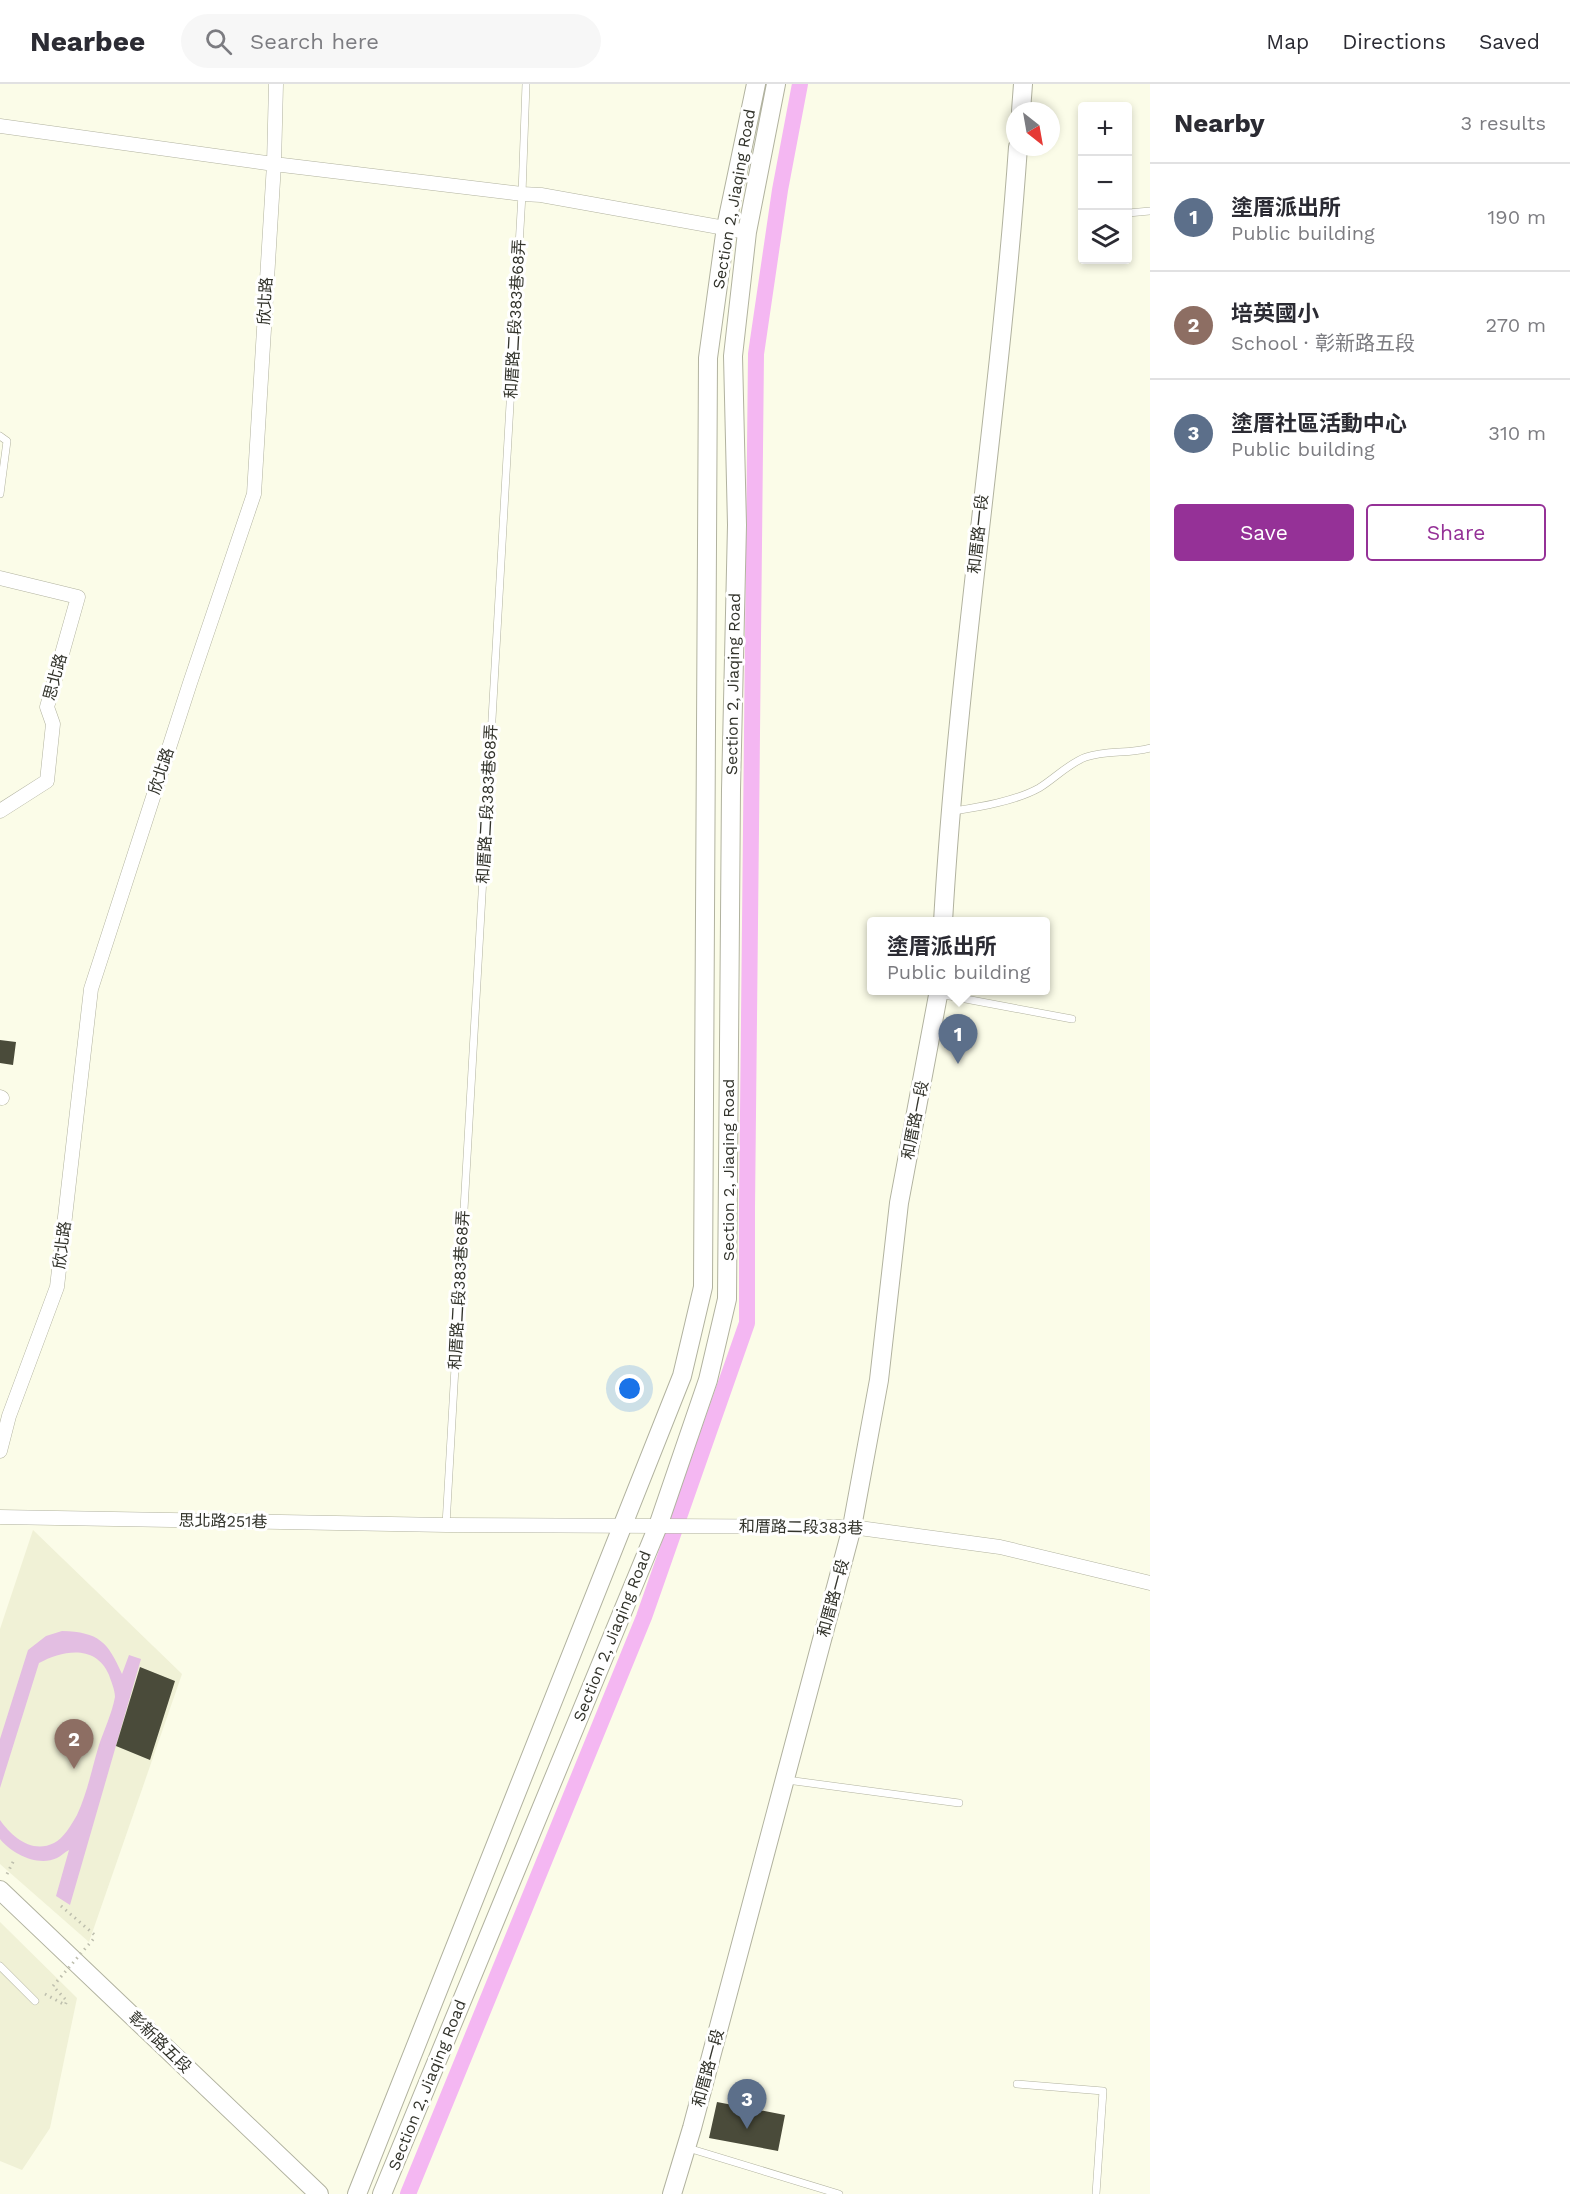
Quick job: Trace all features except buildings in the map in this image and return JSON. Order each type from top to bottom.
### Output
[{"type":"street","name":"欣北路","points":[[0,1451],[9,1416],[57,1287],[92,988],[190,683],[254,494],[274,164],[276,84]]},
{"type":"street","name":"Section 2, Jiaqing Road","points":[[357,2194],[682,1376],[703,1287],[708,358],[726,227],[756,84]]},
{"type":"street","name":"Section 2, Jiaqing Road","points":[[382,2194],[664,1526],[708,1380],[727,1299],[731,790],[736,525],[733,357],[747,232],[776,84]]},
{"type":"street","points":[[1022,102],[1023,84]]},
{"type":"street","points":[[0,126],[274,164],[541,195],[747,232]]},
{"type":"street","name":"和厝路一段","points":[[943,917],[950,811],[979,522],[1000,353],[1017,156]]},
{"type":"street","name":"思北路","points":[[0,578],[78,597],[46,707],[53,724],[47,781],[0,811]]},
{"type":"street","name":"和厝路一段","points":[[672,2194],[692,2128],[852,1527],[879,1380],[899,1203],[938,995]]},
{"type":"street","name":"思北路251巷","points":[[0,1517],[446,1525]]},
{"type":"street","name":"和厝路二段383巷","points":[[446,1525],[852,1527],[1000,1547],[1150,1583]]},
{"type":"street","name":"彰新路五段","points":[[0,1890],[319,2194]]},
{"type":"lane","name":"和厝路二段383巷68弄","points":[[446,1525],[522,194],[526,84]]},
{"type":"lane","points":[[1132,213],[1150,211]]},
{"type":"lane","points":[[0,436],[7,441],[0,494]]},
{"type":"lane","points":[[950,811],[988,806],[1037,790],[1083,758],[1107,752],[1138,751],[1150,748]]},
{"type":"lane","points":[[954,995],[1072,1019]]},
{"type":"lane","points":[[784,1780],[959,1803]]},
{"type":"lane","points":[[0,1966],[35,2001]]},
{"type":"lane","points":[[1017,2084],[1103,2091],[1096,2194]]},
{"type":"lane","points":[[686,2148],[839,2194]]},
{"type":"path","points":[[44,1993],[65,2005],[67,2001],[53,1986],[96,1936],[61,1906]]},
{"type":"shaded area","points":[[33,1530],[182,1674],[89,1942],[0,1864],[0,1629]]},
{"type":"shaded area","points":[[62,1631],[85,1634],[101,1641],[112,1654],[122,1674],[129,1655],[141,1659],[70,1905],[56,1896],[69,1850],[50,1860],[34,1860],[11,1850],[0,1839],[0,1820],[17,1838],[30,1845],[46,1846],[64,1835],[81,1807],[112,1709],[115,1697],[113,1686],[103,1665],[96,1658],[78,1652],[58,1655],[39,1663],[0,1788],[0,1739],[28,1650],[46,1636]]},
{"type":"shaded area","points":[[0,1922],[77,1998],[50,2128],[22,2170],[0,2161]]},
{"type":"waterway","points":[[408,2194],[644,1617],[747,1323],[756,354],[780,190],[800,84]]},
{"type":"place","name":"塗厝派出所","points":[[958,1064]]},
{"type":"place","name":"培英國小","points":[[74,1769]]},
{"type":"place","name":"塗厝社區活動中心","points":[[747,2129]]}]
